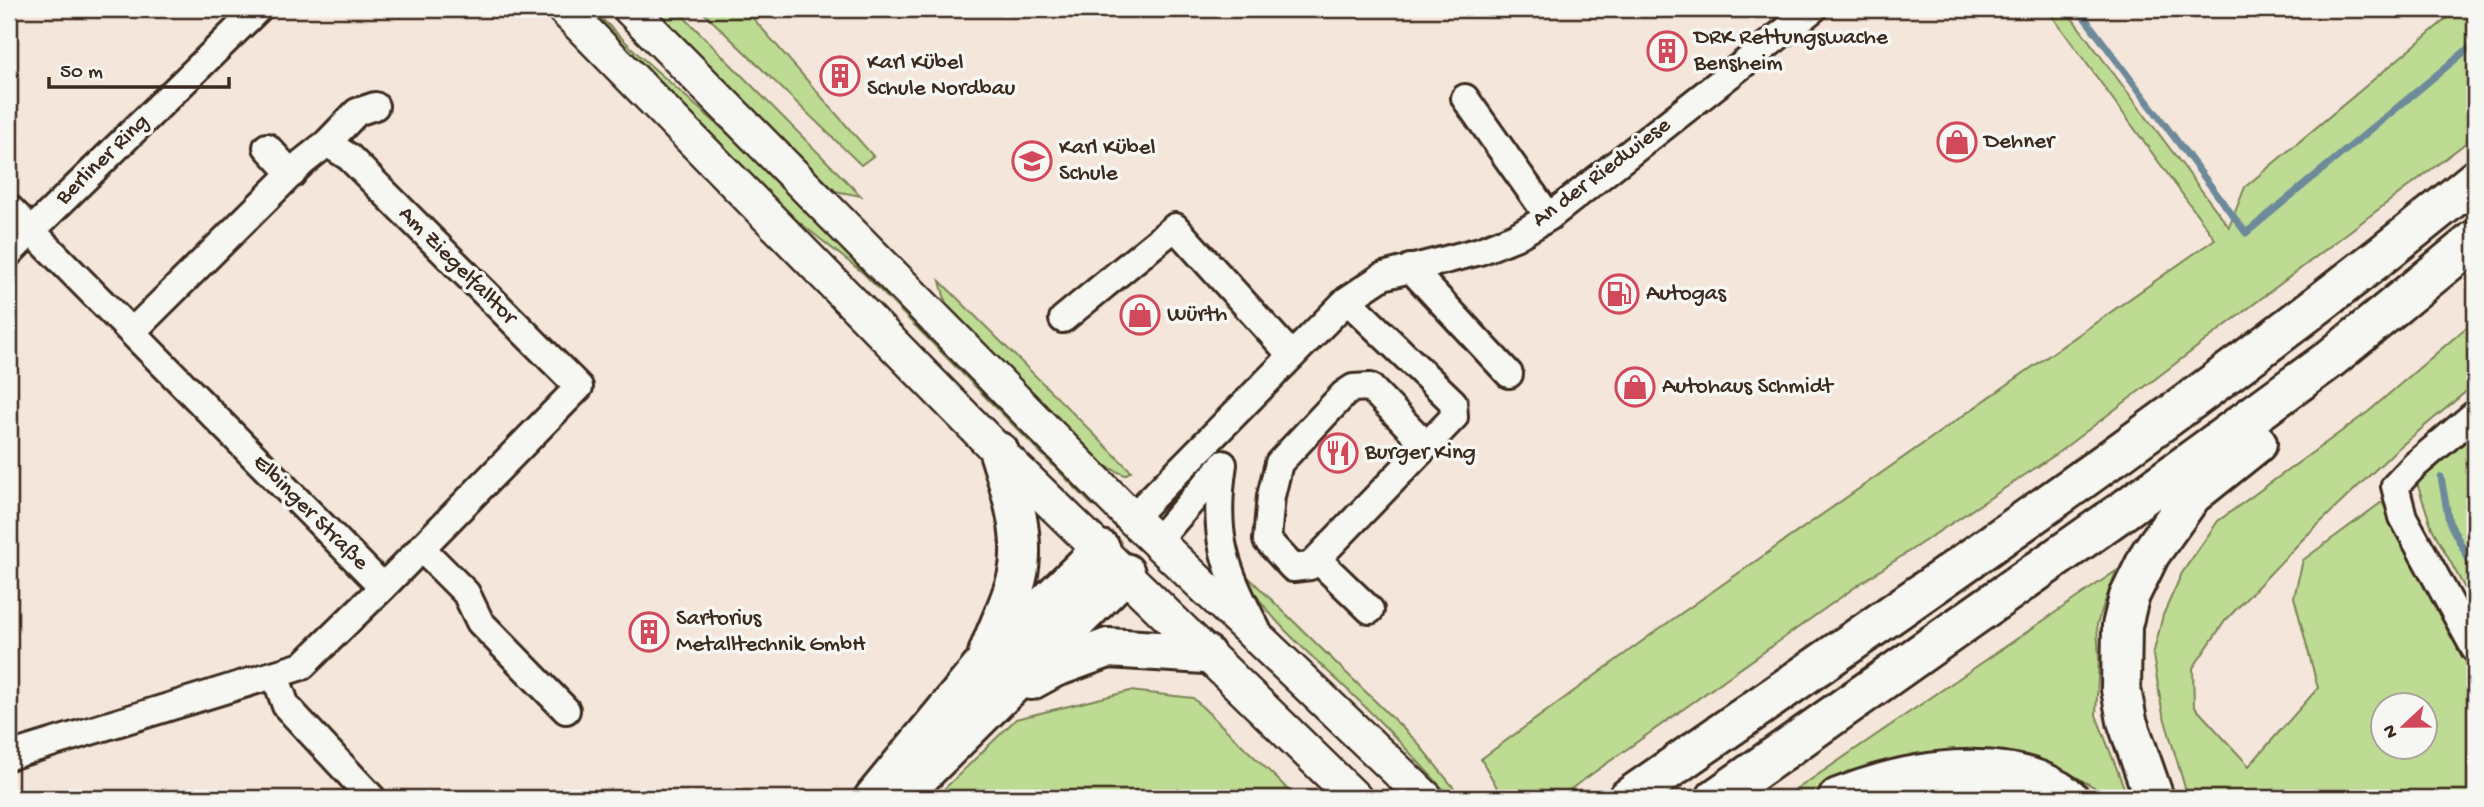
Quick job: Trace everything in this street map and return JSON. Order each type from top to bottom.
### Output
[{"type":"highway","points":[[1628,798],[2062,494],[2241,363],[2475,180]]},
{"type":"highway","points":[[1716,798],[2124,510],[2330,359],[2475,240]]},
{"type":"highway","points":[[2154,798],[2127,721],[2121,689],[2122,626],[2138,575],[2192,495],[2280,424],[2330,359]]},
{"type":"highway","points":[[899,798],[992,681],[1017,578],[1020,553],[1009,484],[999,452]]},
{"type":"highway","points":[[874,798],[1113,561]]},
{"type":"highway","points":[[992,681],[1053,668],[1108,649],[1205,654]]},
{"type":"highway","points":[[1838,798],[1927,772],[1978,769],[2030,778],[2069,798]]},
{"type":"main road","points":[[564,9],[999,452],[1355,798]]},
{"type":"main road","points":[[630,9],[1132,518],[1426,798]]},
{"type":"main road","points":[[1113,561],[1132,518]]},
{"type":"main road","points":[[1113,561],[1157,541]]},
{"type":"street","name":"Berliner Ring","points":[[9,253],[258,9]]},
{"type":"street","name":"An der Riedwiese","points":[[1132,518],[1347,300],[1383,276],[1480,251],[1515,237],[1549,217],[1813,9]]},
{"type":"street","points":[[1465,98],[1549,217]]},
{"type":"street","points":[[132,332],[357,112],[375,106]]},
{"type":"street","points":[[272,141],[297,168]]},
{"type":"street","name":"Am Ziegelfalltor","points":[[327,143],[349,158],[579,387],[383,587]]},
{"type":"street","name":"Elbinger Straße","points":[[9,208],[383,587],[302,666],[9,757]]},
{"type":"street","points":[[1063,319],[1174,227],[1292,356]]},
{"type":"street","points":[[1410,268],[1508,374]]},
{"type":"street","points":[[1347,300],[1453,402],[1454,417],[1427,446],[1310,566],[1293,568],[1267,540],[1271,496],[1279,463],[1344,394],[1353,388],[1370,387],[1427,446]]},
{"type":"street","name":"An der Riedwiese","points":[[1246,405],[1223,464],[1218,530],[1237,591],[1264,644]]},
{"type":"street","points":[[2475,414],[2415,465],[2395,486],[2403,517],[2475,649]]},
{"type":"street","name":"An der Riedwiese","points":[[1157,541],[1223,464]]},
{"type":"street","points":[[422,548],[466,593],[480,622],[566,710]]},
{"type":"street","points":[[1317,559],[1370,610]]},
{"type":"street","points":[[275,675],[286,706],[372,798]]},
{"type":"green space","points":[[584,9],[592,9],[641,57],[770,171],[1095,501],[1092,505],[863,273],[784,210]]},
{"type":"green space","points":[[653,9],[676,9],[861,196],[835,191]]},
{"type":"green space","points":[[700,9],[745,9],[873,156],[861,165]]},
{"type":"green space","points":[[2047,9],[2065,9],[2229,227],[2245,187],[2458,9],[2475,9],[2475,136],[2055,455],[1861,583],[1558,798],[1503,798],[1481,759],[1656,631],[2215,239]]},
{"type":"green space","points":[[940,281],[1131,471],[1125,475],[1096,462],[947,307]]},
{"type":"green space","points":[[2475,320],[2475,384],[2395,451],[2303,539],[2225,621],[2193,668],[2194,706],[2249,766],[2318,688],[2294,597],[2303,560],[2382,502],[2463,645],[2475,676],[2475,790],[2465,798],[2188,798],[2162,710],[2153,655],[2163,615],[2182,573],[2218,521],[2368,412]]},
{"type":"green space","points":[[2475,433],[2475,607],[2432,528],[2417,483]]},
{"type":"green space","points":[[1240,569],[1416,741],[1462,798],[1451,798],[1380,721],[1292,637],[1263,605]]},
{"type":"green space","points":[[2116,571],[2097,624],[2099,659],[2096,715],[2128,798],[2101,798],[2094,787],[2065,771],[2004,751],[1941,755],[1807,798],[1784,798]]},
{"type":"green space","points":[[1130,691],[1193,698],[1297,798],[935,798],[1016,719]]},
{"type":"waterway","points":[[2078,9],[2246,233],[2475,43]]},
{"type":"waterway","points":[[2441,477],[2449,522],[2475,571]]},
{"type":"place","name":"DRK Rettungswache Bensheim","points":[[1667,51]]},
{"type":"place","name":"Karl Kübel Schule Nordbau","points":[[840,76]]},
{"type":"place","name":"Dehner","points":[[1957,142]]},
{"type":"place","name":"Karl Kübel Schule","points":[[1032,161]]},
{"type":"place","name":"Autogas","points":[[1619,294]]},
{"type":"place","name":"Würth","points":[[1140,315]]},
{"type":"place","name":"Autohaus Schmidt","points":[[1635,387]]},
{"type":"place","name":"Burger King","points":[[1338,453]]},
{"type":"place","name":"Sartorius Metalltechnik GmbH","points":[[649,632]]}]
